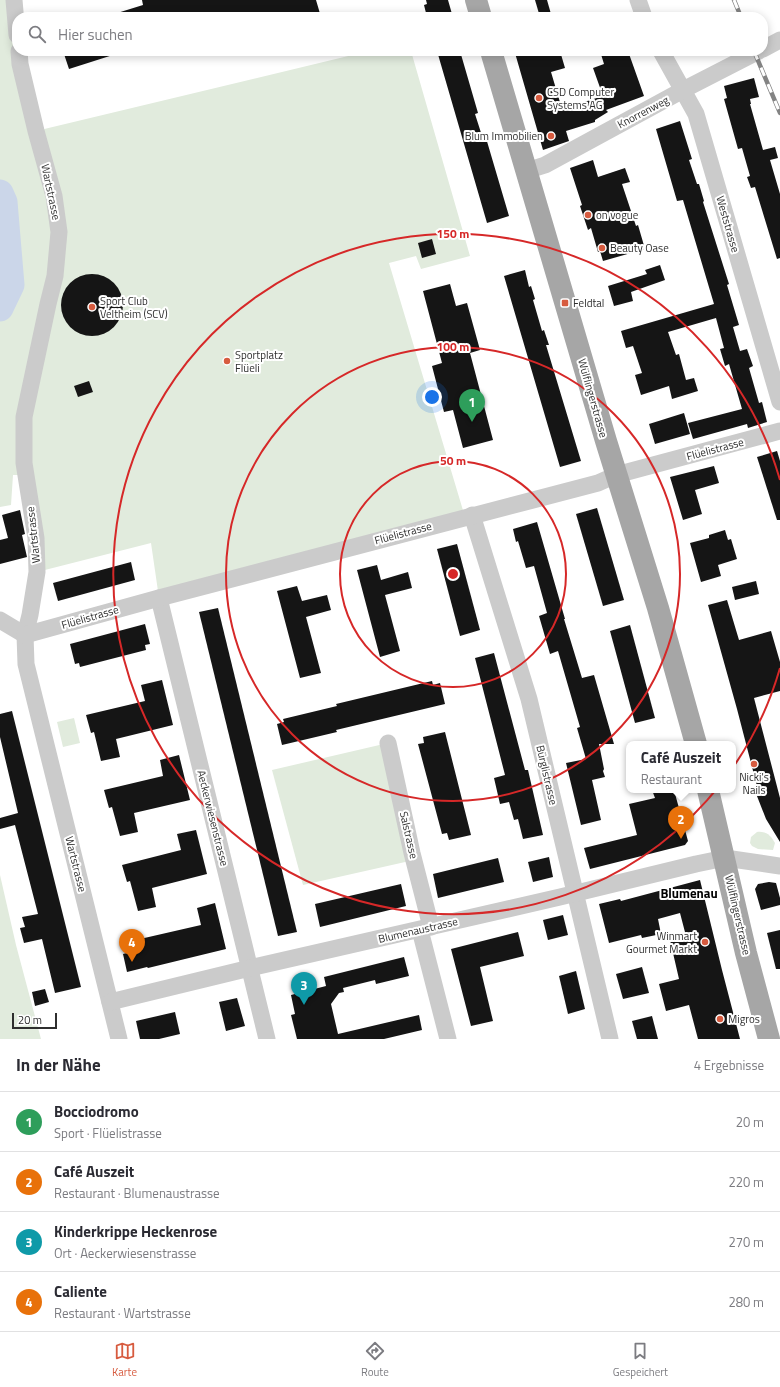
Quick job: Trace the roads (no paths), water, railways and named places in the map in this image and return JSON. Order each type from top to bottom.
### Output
[{"type":"main road","points":[[476,0],[480,12]]},
{"type":"main road","name":"Wülflingerstrasse","points":[[492,56],[616,475],[658,608],[695,741]]},
{"type":"main road","name":"Wülflingerstrasse","points":[[709,793],[746,954],[769,1039]]},
{"type":"street","points":[[14,0],[15,12]]},
{"type":"street","points":[[638,0],[642,12]]},
{"type":"street","points":[[768,46],[780,40]]},
{"type":"street","name":"Wartstrasse","points":[[19,56],[36,131],[54,196],[58,232],[55,276],[24,417],[24,464],[36,538],[37,572],[25,635],[26,664],[119,1039]]},
{"type":"street","name":"Weststrasse","points":[[665,56],[696,114],[780,402]]},
{"type":"street","name":"Knorrenweg","points":[[526,170],[545,165],[749,56]]},
{"type":"street","name":"Flüelistrasse","points":[[25,635],[159,598],[598,483],[616,475],[780,431]]},
{"type":"street","name":"Bürglistrasse","points":[[472,515],[529,699],[610,1039]]},
{"type":"street","name":"Aeckerwiesenstrasse","points":[[159,598],[267,1039]]},
{"type":"street","points":[[0,620],[25,635]]},
{"type":"street","name":"Salstrasse","points":[[388,743],[412,853],[448,1039]]},
{"type":"street","name":"Blumenaustrasse","points":[[110,1002],[725,858],[780,866]]},
{"type":"waterway","points":[[0,193],[4,202],[11,285],[0,308]]},
{"type":"railway","points":[[734,0],[739,12]]},
{"type":"railway","points":[[756,56],[780,113]]},
{"type":"place","name":"CSD Computer Systems AG","points":[[539,98]]},
{"type":"place","name":"Blum Immobilien","points":[[551,136]]},
{"type":"place","name":"on vogue","points":[[588,215]]},
{"type":"place","name":"Beauty Oase","points":[[602,248]]},
{"type":"place","name":"Feldtal","points":[[565,303]]},
{"type":"place","name":"Sport Club Veltheim (SCV)","points":[[92,307]]},
{"type":"place","name":"Sportplatz Flüeli","points":[[227,361]]},
{"type":"place","name":"Bocciodromo","points":[[472,422]]},
{"type":"place","name":"Nicki's Nails","points":[[754,764]]},
{"type":"place","name":"Café Auszeit","points":[[681,839]]},
{"type":"place","name":"Winmart Gourmet Markt","points":[[705,942]]},
{"type":"place","name":"Caliente","points":[[132,962]]},
{"type":"place","name":"Kinderkrippe Heckenrose","points":[[304,1005]]},
{"type":"place","name":"Migros","points":[[720,1019]]},
{"type":"district","name":"Blumenau","points":[[689,893]]}]
